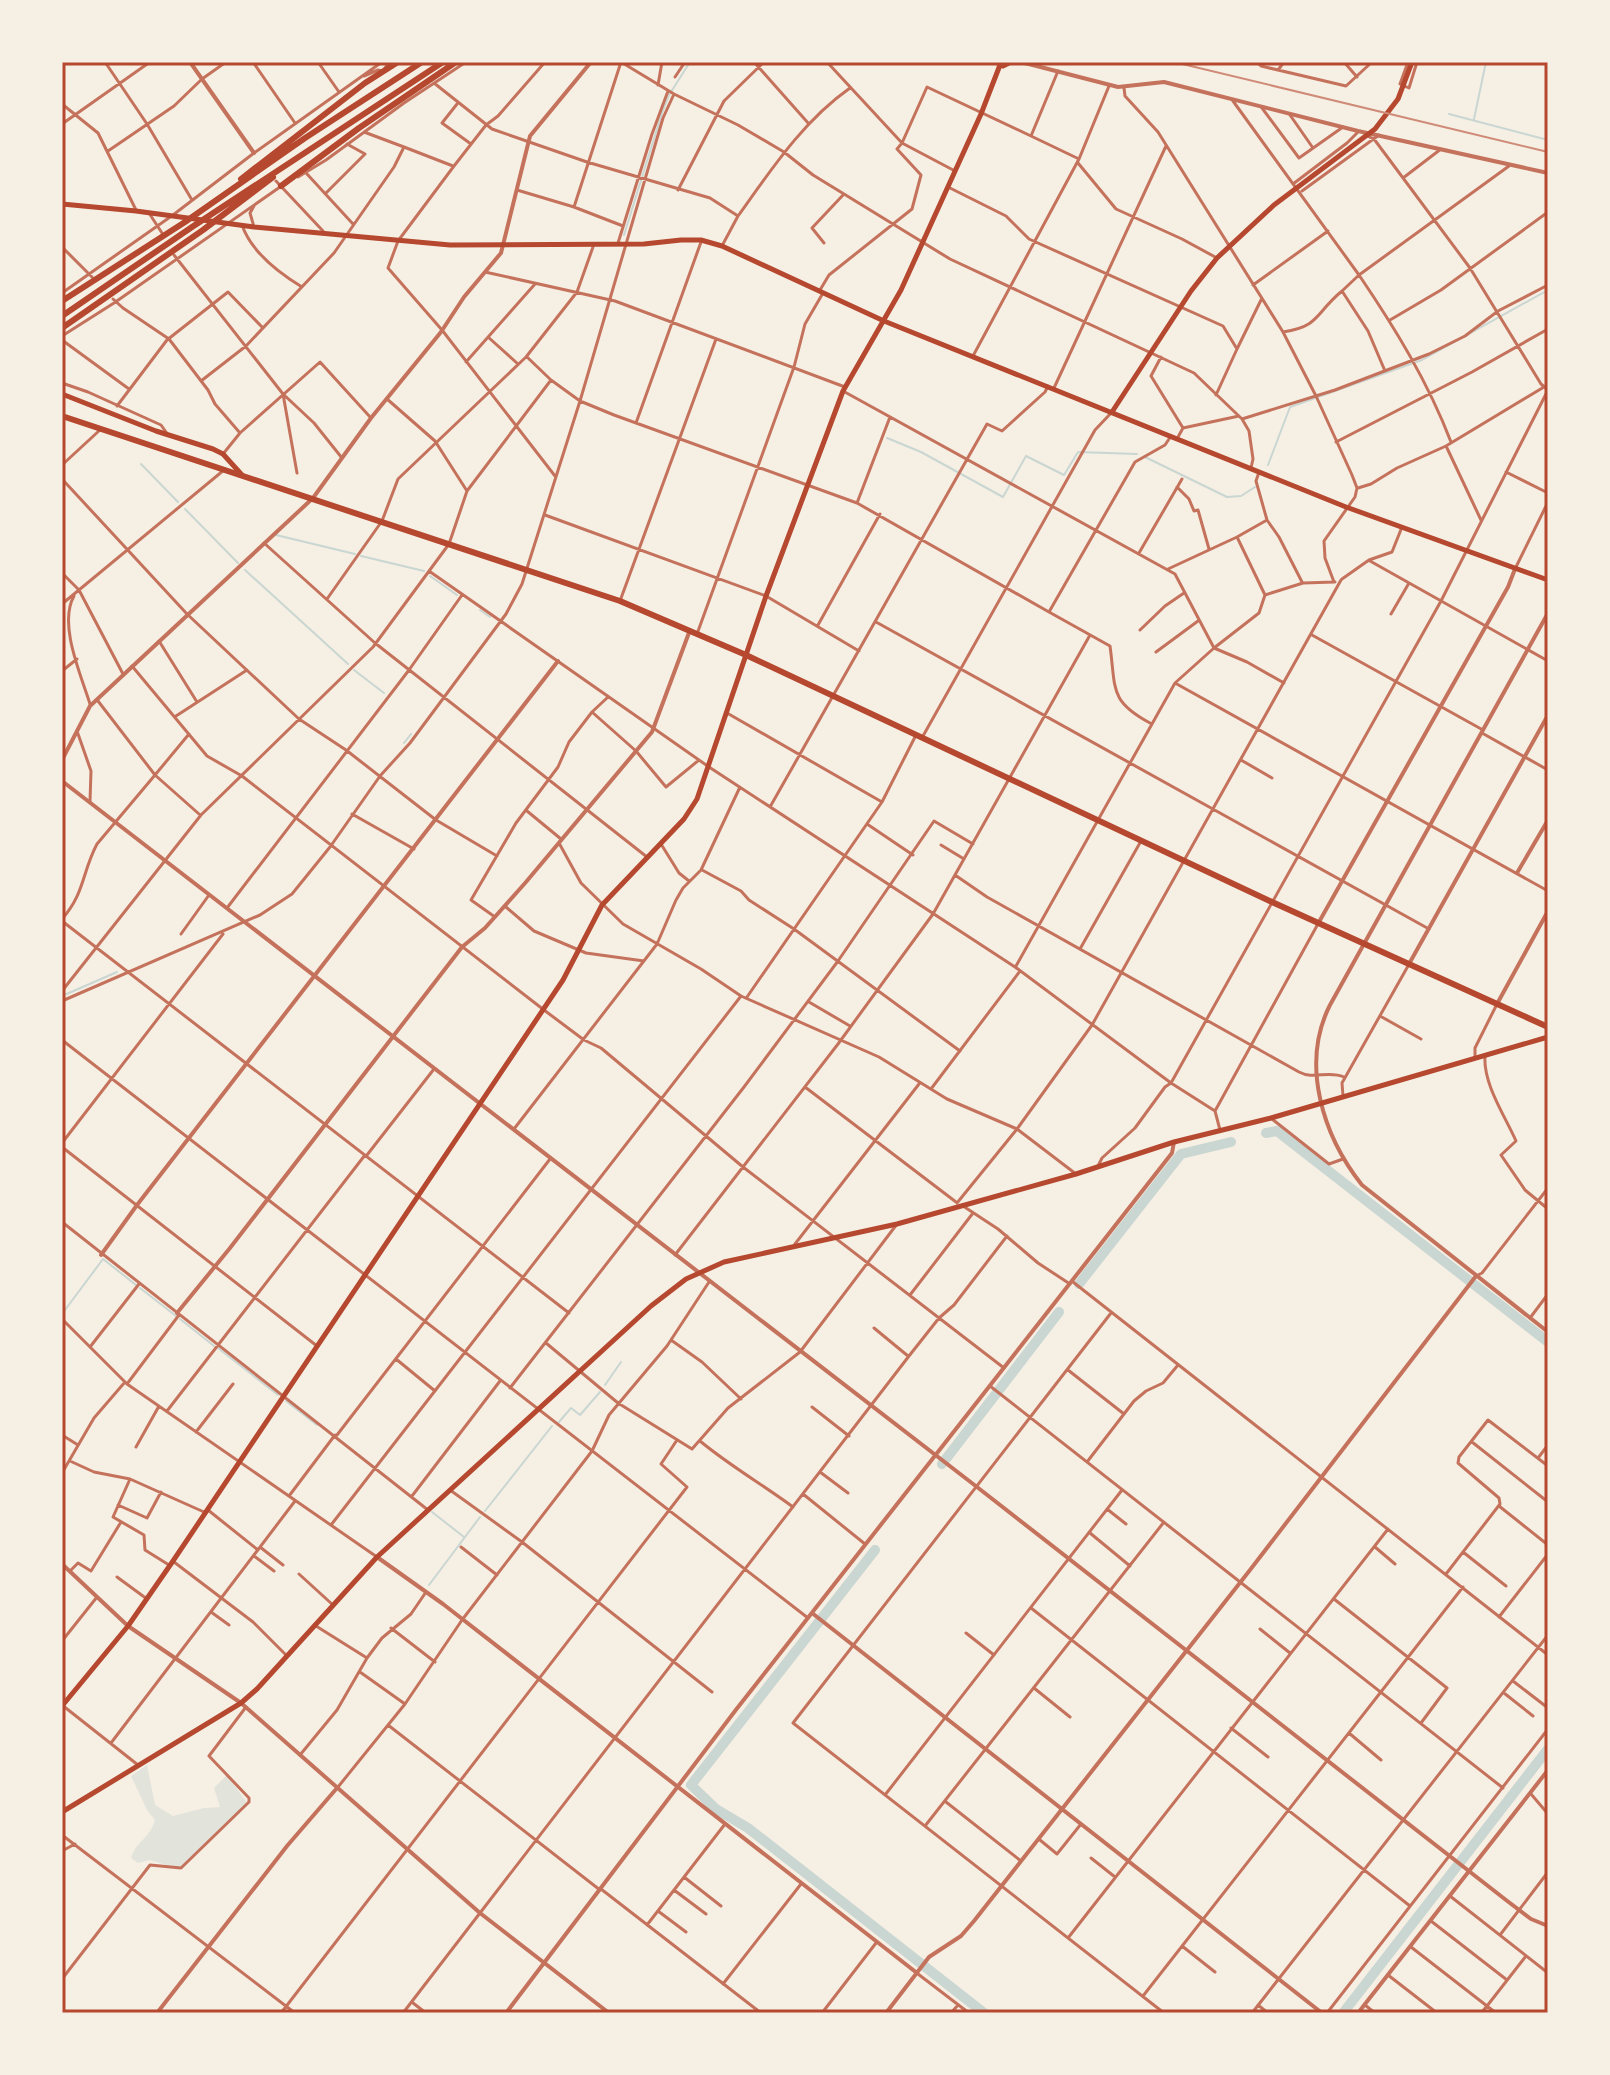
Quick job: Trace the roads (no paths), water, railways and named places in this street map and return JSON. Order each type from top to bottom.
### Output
[{"type":"highway","points":[[217,200],[251,170],[365,83],[384,74],[398,62]]},
{"type":"highway","points":[[62,316],[188,224],[199,212],[422,62]]},
{"type":"highway","points":[[62,302],[188,224],[212,214],[443,62]]},
{"type":"highway","points":[[279,184],[456,62]]},
{"type":"highway","points":[[62,328],[203,230],[312,149]]},
{"type":"highway","points":[[62,416],[620,601],[746,655],[1496,1006],[1548,1027]]},
{"type":"main road","points":[[62,1706],[128,1626],[172,1563],[544,1010],[602,905],[692,808],[709,767],[766,596],[844,389],[884,321],[922,243],[981,114],[998,64],[1011,62]]},
{"type":"main road","points":[[1112,412],[1181,306],[1217,258],[1297,188],[1361,141],[1387,116],[1406,82],[1412,62]]},
{"type":"main road","points":[[62,204],[254,227],[450,245],[622,244],[701,240],[722,246],[884,321],[1346,507],[1548,580]]},
{"type":"main road","points":[[62,394],[167,435],[201,444],[223,454],[243,476]]},
{"type":"main road","points":[[62,1812],[243,1705],[377,1557],[651,1306],[697,1273],[752,1254],[838,1239],[897,1224],[1548,1037]]},
{"type":"street","points":[[105,62],[147,124],[192,200]]},
{"type":"street","points":[[62,124],[150,62]]},
{"type":"street","points":[[190,62],[256,155]]},
{"type":"street","points":[[108,151],[174,106],[202,79],[226,62]]},
{"type":"street","points":[[253,62],[295,123]]},
{"type":"street","points":[[318,62],[339,92]]},
{"type":"street","points":[[62,293],[382,62]]},
{"type":"street","points":[[353,81],[378,70],[384,74],[389,62]]},
{"type":"street","points":[[129,389],[62,338],[279,184],[305,173],[403,102],[466,62]]},
{"type":"street","points":[[545,62],[498,116],[486,125],[454,166],[398,241],[388,268],[442,330],[555,476]]},
{"type":"street","points":[[62,760],[90,706],[313,498],[371,418],[501,253],[529,140],[591,62]]},
{"type":"street","points":[[574,207],[621,62],[784,152],[844,194],[950,259],[1194,373],[1241,418],[1249,431],[1253,459],[1251,468]]},
{"type":"street","points":[[658,85],[662,62]]},
{"type":"street","points":[[675,77],[685,62]]},
{"type":"street","points":[[754,62],[809,124]]},
{"type":"street","points":[[678,190],[729,95],[764,62]]},
{"type":"street","points":[[827,62],[902,143],[955,171]]},
{"type":"street","points":[[1021,62],[1124,88],[1164,82],[1358,131],[1548,173]]},
{"type":"street","points":[[1257,62],[1261,66],[1346,86],[1372,62]]},
{"type":"street","points":[[1278,70],[1284,62]]},
{"type":"street","points":[[1344,62],[1357,77]]},
{"type":"street","points":[[1412,62],[1409,88],[1400,84],[1412,62]]},
{"type":"street","points":[[1031,136],[1058,71]]},
{"type":"street","points":[[434,83],[486,125],[587,162],[710,198],[738,216]]},
{"type":"street","points":[[973,356],[1078,161],[1109,85]]},
{"type":"street","points":[[62,1472],[94,1418],[126,1383],[462,947],[505,906],[654,728],[716,579],[794,367],[805,324],[829,275],[912,209],[921,175],[897,149],[927,87],[1078,161],[1116,209],[1217,258]]},
{"type":"street","points":[[722,246],[738,216],[784,152],[832,101],[850,88]]},
{"type":"street","points":[[1124,88],[1125,96],[1166,146],[1283,332],[1319,402],[1357,488],[1355,497],[1324,541],[1325,558],[1334,582]]},
{"type":"street","points":[[622,244],[623,226],[671,92]]},
{"type":"street","points":[[62,1001],[245,923],[292,894],[380,776],[410,743],[516,599],[580,401],[622,244],[671,92]]},
{"type":"street","points":[[1231,98],[1390,320],[1431,392],[1451,442]]},
{"type":"street","points":[[62,104],[98,133],[136,211]]},
{"type":"street","points":[[458,104],[442,123],[471,144]]},
{"type":"street","points":[[1260,106],[1299,158],[1343,127]]},
{"type":"street","points":[[1288,113],[1313,148]]},
{"type":"street","points":[[1297,188],[1358,131]]},
{"type":"street","points":[[1097,1167],[1102,1158],[1135,1128],[1171,1083],[1441,601],[1548,390],[1436,220],[1374,139],[1358,131]]},
{"type":"street","points":[[364,132],[454,166]]},
{"type":"street","points":[[1297,188],[1379,135]]},
{"type":"street","points":[[326,193],[365,154],[347,144]]},
{"type":"street","points":[[770,807],[987,424],[1002,431],[1051,387],[1166,146]]},
{"type":"street","points":[[201,381],[246,346],[302,287],[346,236],[394,167],[404,147]]},
{"type":"street","points":[[1403,178],[1441,149]]},
{"type":"street","points":[[1283,332],[1310,325],[1330,301],[1359,275],[1510,165]]},
{"type":"street","points":[[305,173],[353,224]]},
{"type":"street","points":[[279,184],[326,234]]},
{"type":"street","points":[[948,187],[1006,216],[1029,239],[1223,326],[1237,349]]},
{"type":"street","points":[[516,190],[623,226]]},
{"type":"street","points":[[824,243],[812,228],[844,194]]},
{"type":"street","points":[[254,227],[250,213],[260,200]]},
{"type":"street","points":[[1390,320],[1441,290],[1548,212]]},
{"type":"street","points":[[148,213],[162,233]]},
{"type":"street","points":[[242,225],[244,232],[272,265],[302,287]]},
{"type":"street","points":[[1253,285],[1328,231]]},
{"type":"street","points":[[636,423],[701,240]]},
{"type":"street","points":[[326,600],[382,521],[398,479],[526,357],[577,292],[594,243]]},
{"type":"street","points":[[62,247],[90,275]]},
{"type":"street","points":[[176,256],[283,394],[314,423],[342,458]]},
{"type":"street","points":[[485,272],[609,300],[794,367],[844,389],[1175,574],[1214,648],[1284,683]]},
{"type":"street","points":[[466,362],[536,283]]},
{"type":"street","points":[[1049,612],[1135,462],[1165,445],[1183,428],[1241,418],[1385,371],[1465,336],[1498,311],[1548,285]]},
{"type":"street","points":[[1342,291],[1368,331],[1385,371]]},
{"type":"street","points":[[117,406],[169,339],[228,292],[263,328]]},
{"type":"street","points":[[114,300],[169,339],[215,404],[240,433]]},
{"type":"street","points":[[1216,395],[1261,300]]},
{"type":"street","points":[[1336,442],[1548,329]]},
{"type":"street","points":[[488,337],[518,364]]},
{"type":"street","points":[[620,601],[716,339]]},
{"type":"street","points":[[526,357],[580,401],[880,514],[922,541],[1110,646],[1116,692],[1128,711],[1151,724]]},
{"type":"street","points":[[1161,357],[1151,376],[1183,428]]},
{"type":"street","points":[[223,454],[240,433],[320,362],[371,418]]},
{"type":"street","points":[[62,991],[201,815],[375,643],[449,544],[467,491],[551,380]]},
{"type":"street","points":[[62,383],[161,425],[167,435]]},
{"type":"street","points":[[1357,488],[1446,446],[1544,387]]},
{"type":"street","points":[[283,394],[297,473]]},
{"type":"street","points":[[387,399],[435,441],[467,491]]},
{"type":"street","points":[[747,998],[882,802],[1095,430],[1112,412]]},
{"type":"street","points":[[857,503],[890,416]]},
{"type":"street","points":[[62,465],[101,429]]},
{"type":"street","points":[[1446,446],[1481,520]]},
{"type":"street","points":[[62,604],[224,470]]},
{"type":"street","points":[[1259,472],[1256,481],[1267,520],[1303,583]]},
{"type":"street","points":[[1506,472],[1548,493]]},
{"type":"street","points":[[62,479],[187,614],[299,719],[346,750],[436,820],[497,856]]},
{"type":"street","points":[[1139,553],[1182,479]]},
{"type":"street","points":[[1177,487],[1189,499],[1194,511],[1198,510],[1209,549]]},
{"type":"street","points":[[1215,1111],[1508,587],[1548,502]]},
{"type":"street","points":[[543,514],[766,596],[859,651]]},
{"type":"street","points":[[818,625],[880,514]]},
{"type":"street","points":[[1167,569],[1267,520]]},
{"type":"street","points":[[1265,595],[1303,583],[1341,580],[1369,560],[1392,552],[1402,527]]},
{"type":"street","points":[[1015,967],[1175,683],[1259,613],[1265,595],[1237,537]]},
{"type":"street","points":[[264,543],[375,643],[647,857]]},
{"type":"street","points":[[1369,560],[1548,661]]},
{"type":"street","points":[[429,571],[709,767],[1015,967],[1171,1083],[1215,1111],[1220,1130]]},
{"type":"street","points":[[62,573],[79,590],[123,674]]},
{"type":"street","points":[[960,1205],[1092,1025],[1341,580]]},
{"type":"street","points":[[1391,614],[1409,583]]},
{"type":"street","points":[[79,590],[72,599],[68,620],[90,706]]},
{"type":"street","points":[[1140,630],[1184,593]]},
{"type":"street","points":[[226,908],[409,670],[462,595]]},
{"type":"street","points":[[1548,613],[1324,1018],[1317,1043],[1317,1076],[1333,1139],[1343,1159],[1367,1191],[1474,1278],[1548,1332]]},
{"type":"street","points":[[1156,652],[1198,621]]},
{"type":"street","points":[[876,622],[1429,929]]},
{"type":"street","points":[[675,1255],[840,1041],[933,914],[1090,635]]},
{"type":"street","points":[[1312,635],[1548,770]]},
{"type":"street","points":[[159,641],[197,702]]},
{"type":"street","points":[[62,671],[77,659]]},
{"type":"street","points":[[101,1255],[558,661]]},
{"type":"street","points":[[132,666],[207,756],[242,776],[544,1010],[584,1040],[601,1048],[743,1167],[1004,1368]]},
{"type":"street","points":[[175,716],[247,670]]},
{"type":"street","points":[[1175,683],[1548,891]]},
{"type":"street","points":[[495,917],[471,900],[526,810],[558,767],[569,742],[608,697]]},
{"type":"street","points":[[97,699],[155,775],[201,815]]},
{"type":"street","points":[[592,712],[636,751],[666,787],[699,760]]},
{"type":"street","points":[[727,713],[882,802]]},
{"type":"street","points":[[1343,1096],[1341,1087],[1344,1077],[1548,715]]},
{"type":"street","points":[[77,731],[91,771],[89,802]]},
{"type":"street","points":[[189,734],[114,823],[91,856],[76,903],[62,920],[569,1313]]},
{"type":"street","points":[[1241,760],[1272,778]]},
{"type":"street","points":[[62,781],[947,1463],[1520,1911],[1537,1923],[1548,1926]]},
{"type":"street","points":[[513,1131],[657,944],[676,900],[701,870],[740,787]]},
{"type":"street","points":[[526,810],[560,840],[574,874],[623,924],[741,996],[879,1057],[930,1090],[1017,1129],[1076,1174]]},
{"type":"street","points":[[352,814],[414,849]]},
{"type":"street","points":[[1517,873],[1546,830],[1548,820]]},
{"type":"street","points":[[510,1388],[838,961],[934,821],[973,844]]},
{"type":"street","points":[[867,824],[913,855]]},
{"type":"street","points":[[1080,949],[1141,841]]},
{"type":"street","points":[[661,844],[679,873],[689,881]]},
{"type":"street","points":[[941,845],[964,859]]},
{"type":"street","points":[[701,870],[741,891],[749,900],[794,929],[960,1051]]},
{"type":"street","points":[[955,875],[987,897],[1306,1075],[1336,1074],[1344,1077]]},
{"type":"street","points":[[181,934],[209,895]]},
{"type":"street","points":[[505,906],[534,931],[586,953],[644,961]]},
{"type":"street","points":[[1476,1059],[1475,1048],[1548,911]]},
{"type":"street","points":[[226,931],[62,1145],[317,1346]]},
{"type":"street","points":[[930,1090],[1020,971]]},
{"type":"street","points":[[331,1525],[741,996]]},
{"type":"street","points":[[807,1001],[850,1026]]},
{"type":"street","points":[[1380,1016],[1421,1039]]},
{"type":"street","points":[[62,1040],[745,1569],[853,1645],[1324,2013],[1548,1729]]},
{"type":"street","points":[[1485,1056],[1484,1066],[1490,1084],[1516,1141],[1501,1155],[1525,1190],[1548,1209]]},
{"type":"street","points":[[167,1411],[306,1228],[434,1069]]},
{"type":"street","points":[[793,1247],[919,1084]]},
{"type":"street","points":[[805,1087],[960,1205],[1007,1236],[1045,1269],[1081,1289],[1548,1655]]},
{"type":"street","points":[[1271,1118],[1329,1164],[1343,1159]]},
{"type":"street","points":[[506,2013],[603,1891],[865,1544],[1172,1153],[1174,1142]]},
{"type":"street","points":[[289,1497],[550,1159]]},
{"type":"street","points":[[886,2013],[927,1960],[964,1933],[1039,1840],[1474,1278],[1482,1273],[1548,1188]]},
{"type":"street","points":[[910,1295],[973,1213]]},
{"type":"street","points":[[62,1222],[428,1510]]},
{"type":"street","points":[[546,1343],[618,1403],[692,1449],[728,1408],[800,1352],[897,1224]]},
{"type":"street","points":[[62,1233],[66,1228]]},
{"type":"street","points":[[403,2013],[909,1356],[939,1318],[954,1305],[1007,1236]]},
{"type":"street","points":[[157,2013],[287,1846],[405,1704],[462,1620],[592,1451],[609,1415],[671,1340],[709,1282]]},
{"type":"street","points":[[90,1347],[139,1284]]},
{"type":"street","points":[[1530,1318],[1548,1294]]},
{"type":"street","points":[[1111,1313],[793,1723],[1164,2013]]},
{"type":"street","points":[[62,1319],[126,1383],[426,1592],[969,2013]]},
{"type":"street","points":[[64,1331],[69,1326]]},
{"type":"street","points":[[874,1328],[909,1356]]},
{"type":"street","points":[[671,1340],[702,1362],[741,1399]]},
{"type":"street","points":[[396,1359],[435,1391]]},
{"type":"street","points":[[1087,1462],[1141,1395],[1163,1383],[1178,1365]]},
{"type":"street","points":[[1068,1370],[1124,1414]]},
{"type":"street","points":[[412,1496],[500,1381]]},
{"type":"street","points":[[196,1432],[233,1384]]},
{"type":"street","points":[[990,1386],[1503,1788]]},
{"type":"street","points":[[136,1447],[159,1406]]},
{"type":"street","points":[[812,1407],[849,1436]]},
{"type":"street","points":[[1446,1574],[1499,1506],[1499,1498],[1459,1465],[1459,1457],[1488,1420],[1548,1466]]},
{"type":"street","points":[[62,1435],[78,1445]]},
{"type":"street","points":[[281,2013],[687,1487],[661,1464],[677,1440]]},
{"type":"street","points":[[700,1441],[739,1472],[754,1478],[793,1507]]},
{"type":"street","points":[[1471,1441],[1548,1502]]},
{"type":"street","points":[[1538,1458],[1548,1445]]},
{"type":"street","points":[[70,1461],[94,1472],[130,1479],[206,1512],[283,1565]]},
{"type":"street","points":[[820,1472],[848,1493]]},
{"type":"street","points":[[130,1479],[113,1517],[144,1535],[145,1550],[172,1563],[222,1597],[287,1656]]},
{"type":"street","points":[[450,1490],[522,1542],[712,1692]]},
{"type":"street","points":[[885,1795],[1122,1490]]},
{"type":"street","points":[[118,1505],[147,1518],[161,1492]]},
{"type":"street","points":[[803,1494],[865,1544]]},
{"type":"street","points":[[111,1743],[295,1501]]},
{"type":"street","points":[[1499,1506],[1548,1545]]},
{"type":"street","points":[[1107,1509],[1126,1524]]},
{"type":"street","points":[[70,1571],[78,1563],[91,1571],[121,1522]]},
{"type":"street","points":[[925,1826],[1164,1522]]},
{"type":"street","points":[[1068,1938],[1388,1529]]},
{"type":"street","points":[[1089,1532],[1130,1566]]},
{"type":"street","points":[[461,1547],[497,1575]]},
{"type":"street","points":[[1375,1547],[1395,1564]]},
{"type":"street","points":[[1463,1552],[1506,1586]]},
{"type":"street","points":[[1499,1617],[1548,1554]]},
{"type":"street","points":[[254,1556],[274,1571]]},
{"type":"street","points":[[62,1564],[128,1626],[243,1705],[480,1913],[609,2013]]},
{"type":"street","points":[[299,1574],[333,1605]]},
{"type":"street","points":[[117,1577],[147,1599]]},
{"type":"street","points":[[1143,1996],[1463,1587]]},
{"type":"street","points":[[300,1755],[337,1710],[367,1658],[391,1628],[404,1621],[426,1592]]},
{"type":"street","points":[[62,1641],[97,1596]]},
{"type":"street","points":[[1333,1599],[1447,1688],[1421,1723]]},
{"type":"street","points":[[1031,1608],[1410,1906]]},
{"type":"street","points":[[211,1612],[229,1625]]},
{"type":"street","points":[[315,1625],[367,1658]]},
{"type":"street","points":[[391,1628],[435,1662]]},
{"type":"street","points":[[1260,1629],[1290,1653]]},
{"type":"street","points":[[966,1633],[994,1655]]},
{"type":"street","points":[[1252,2013],[1548,1635]]},
{"type":"street","points":[[360,1672],[405,1704]]},
{"type":"street","points":[[1513,1681],[1548,1708]]},
{"type":"street","points":[[1034,1688],[1070,1717]]},
{"type":"street","points":[[1504,1693],[1533,1716]]},
{"type":"street","points":[[63,1976],[151,1864],[181,1868],[249,1802],[249,1798],[209,1756],[243,1705]]},
{"type":"street","points":[[62,1706],[138,1765]]},
{"type":"street","points":[[388,1725],[761,2013]]},
{"type":"street","points":[[1231,1728],[1268,1757]]},
{"type":"street","points":[[1349,1733],[1381,1760]]},
{"type":"street","points":[[1358,2013],[1548,1770]]},
{"type":"street","points":[[1531,1794],[1548,1814]]},
{"type":"street","points":[[945,1801],[1021,1861]]},
{"type":"street","points":[[647,1925],[725,1824]]},
{"type":"street","points":[[1039,1840],[1057,1854],[1081,1824]]},
{"type":"street","points":[[62,1835],[295,2013]]},
{"type":"street","points":[[62,1851],[75,1844]]},
{"type":"street","points":[[1091,1858],[1115,1877]]},
{"type":"street","points":[[1500,1935],[1548,1872]]},
{"type":"street","points":[[684,1877],[721,1906]]},
{"type":"street","points":[[723,1984],[801,1884]]},
{"type":"street","points":[[674,1890],[706,1914]]},
{"type":"street","points":[[1450,1896],[1548,1973]]},
{"type":"street","points":[[658,1911],[686,1932]]},
{"type":"street","points":[[1431,1921],[1507,1980]]},
{"type":"street","points":[[822,2013],[877,1942]]},
{"type":"street","points":[[1182,1946],[1215,1972]]},
{"type":"street","points":[[1411,1947],[1496,2013]]},
{"type":"street","points":[[1481,2013],[1526,1956]]},
{"type":"street","points":[[1388,1975],[1437,2013]]},
{"type":"street","points":[[412,2002],[426,2013]]},
{"type":"street","points":[[951,2013],[958,2005]]},
{"type":"street","points":[[1258,2005],[1268,2013]]},
{"type":"street","points":[[1365,2005],[1375,2013]]},
{"type":"waterway","points":[[624,235],[662,113],[669,95],[690,62]]},
{"type":"waterway","points":[[1474,119],[1486,62]]},
{"type":"waterway","points":[[1449,114],[1548,140]]},
{"type":"waterway","points":[[1268,465],[1290,407],[1422,360],[1548,290]]},
{"type":"waterway","points":[[887,438],[921,452],[1003,497],[1026,456],[1064,475],[1078,452],[1137,454]]},
{"type":"waterway","points":[[1145,457],[1227,497],[1241,496],[1255,487]]},
{"type":"waterway","points":[[141,464],[178,502]]},
{"type":"waterway","points":[[185,509],[238,563]]},
{"type":"waterway","points":[[276,535],[355,554]]},
{"type":"waterway","points":[[361,556],[424,571]]},
{"type":"waterway","points":[[245,570],[348,664]]},
{"type":"waterway","points":[[430,576],[457,595]]},
{"type":"waterway","points":[[480,610],[490,617]]},
{"type":"waterway","points":[[354,670],[384,693]]},
{"type":"waterway","points":[[404,743],[411,734]]},
{"type":"waterway","points":[[62,996],[117,972]]},
{"type":"waterway","points":[[1266,1133],[1277,1131],[1548,1342]]},
{"type":"waterway","points":[[1079,1284],[1181,1154],[1231,1142]]},
{"type":"waterway","points":[[62,1314],[103,1259],[136,1285]]},
{"type":"waterway","points":[[140,1288],[176,1316]]},
{"type":"waterway","points":[[942,1464],[1059,1312]]},
{"type":"waterway","points":[[180,1319],[214,1346]]},
{"type":"waterway","points":[[218,1348],[278,1395]]},
{"type":"waterway","points":[[605,1385],[621,1362]]},
{"type":"waterway","points":[[559,1422],[571,1408],[580,1415],[600,1392]]},
{"type":"waterway","points":[[286,1401],[317,1425]]},
{"type":"waterway","points":[[485,1511],[552,1426]]},
{"type":"waterway","points":[[432,1512],[464,1537]]},
{"type":"waterway","points":[[429,1585],[480,1517]]},
{"type":"waterway","points":[[875,1550],[691,1785],[716,1809],[748,1828],[984,2013]]},
{"type":"waterway","points":[[1343,2013],[1548,1749]]},
{"type":"railway","points":[[1174,62],[1548,152]]}]
